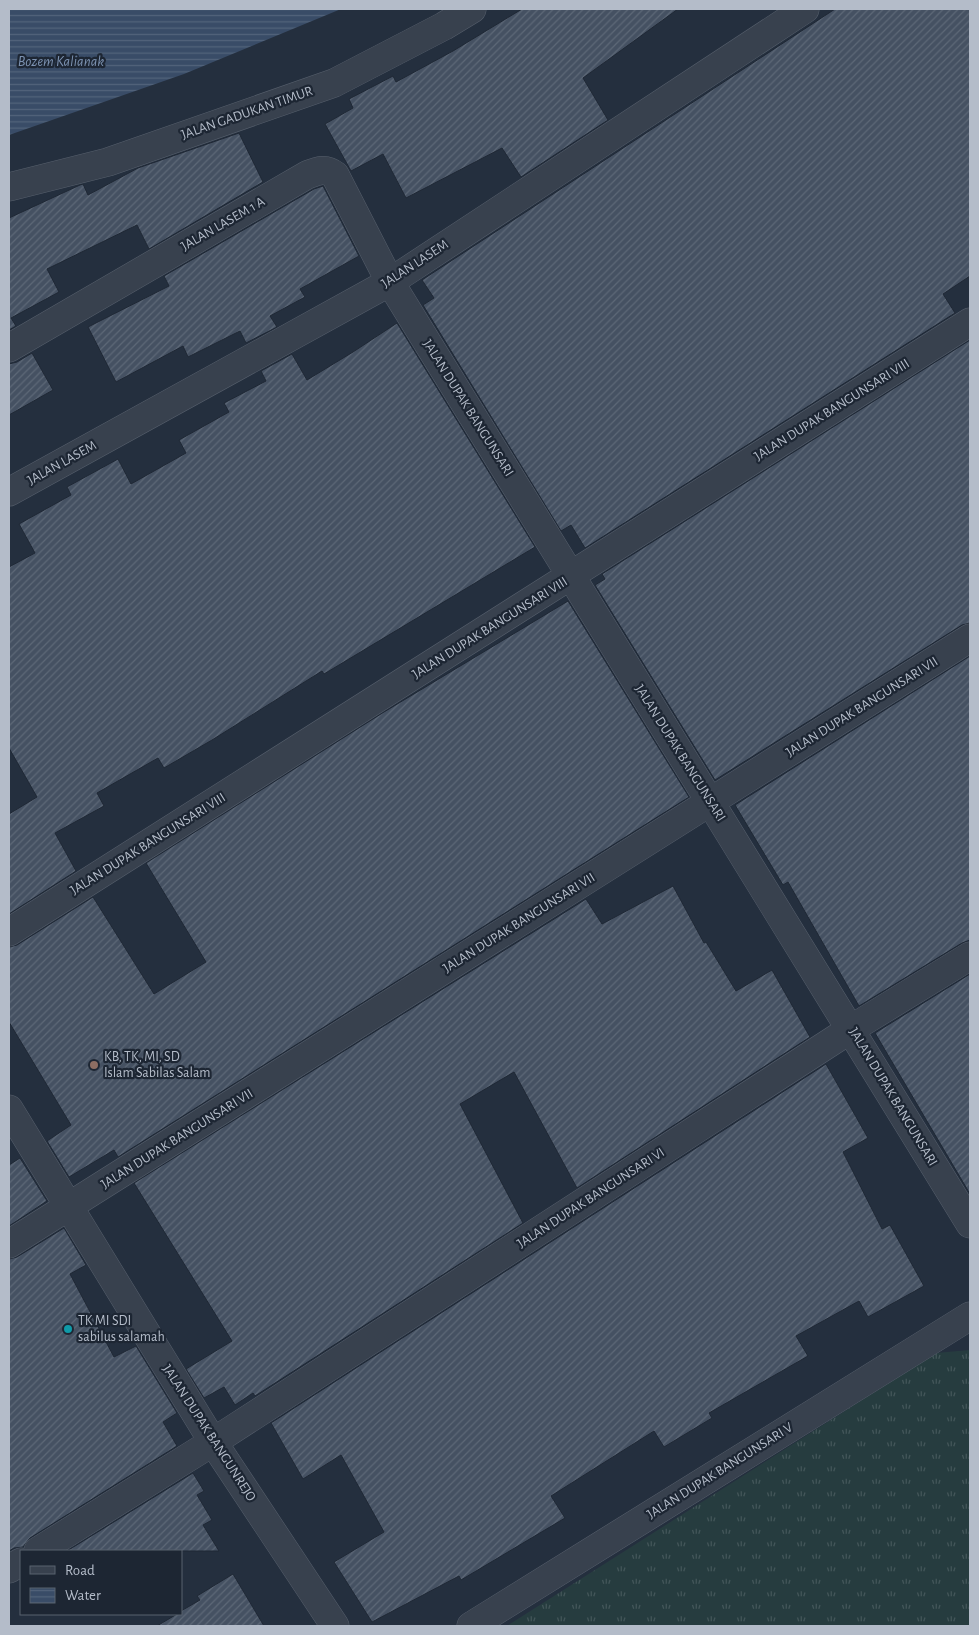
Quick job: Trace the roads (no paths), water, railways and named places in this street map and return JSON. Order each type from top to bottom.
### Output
[{"type":"street","name":"JALAN GADUKAN TIMUR","points":[[9,187],[108,162],[334,83],[444,26],[472,9]]},
{"type":"street","name":"JALAN LASEM","points":[[9,492],[390,282],[805,9]]},
{"type":"street","name":"JALAN LASEM 1 A","points":[[9,348],[307,175],[325,170],[330,170],[335,175],[390,282]]},
{"type":"street","name":"JALAN DUPAK BANGUNSARI","points":[[390,282],[970,1224]]},
{"type":"street","name":"JALAN DUPAK BANGUNSARI VIII","points":[[9,932],[970,322]]},
{"type":"street","name":"JALAN DUPAK BANGUNSARI VII","points":[[9,1244],[970,638]]},
{"type":"street","name":"JALAN DUPAK BANGUNSARI VI","points":[[40,1550],[213,1442],[851,1029],[970,956]]},
{"type":"street","name":"JALAN DUPAK BANGUNREJO","points":[[9,1109],[213,1442],[335,1626]]},
{"type":"street","name":"JALAN DUPAK BANGUNSARI V","points":[[471,1626],[970,1316]]},
{"type":"street","points":[[9,1569],[20,1563]]},
{"type":"water","name":"Bozem Kalianak","points":[[9,9],[341,9],[184,74],[9,135]]},
{"type":"place","name":"KB, TK, MI, SD Islam Sabilas Salam","points":[[94,1065]]},
{"type":"place","name":"TK MI SDI sabilus salamah","points":[[68,1329]]}]
